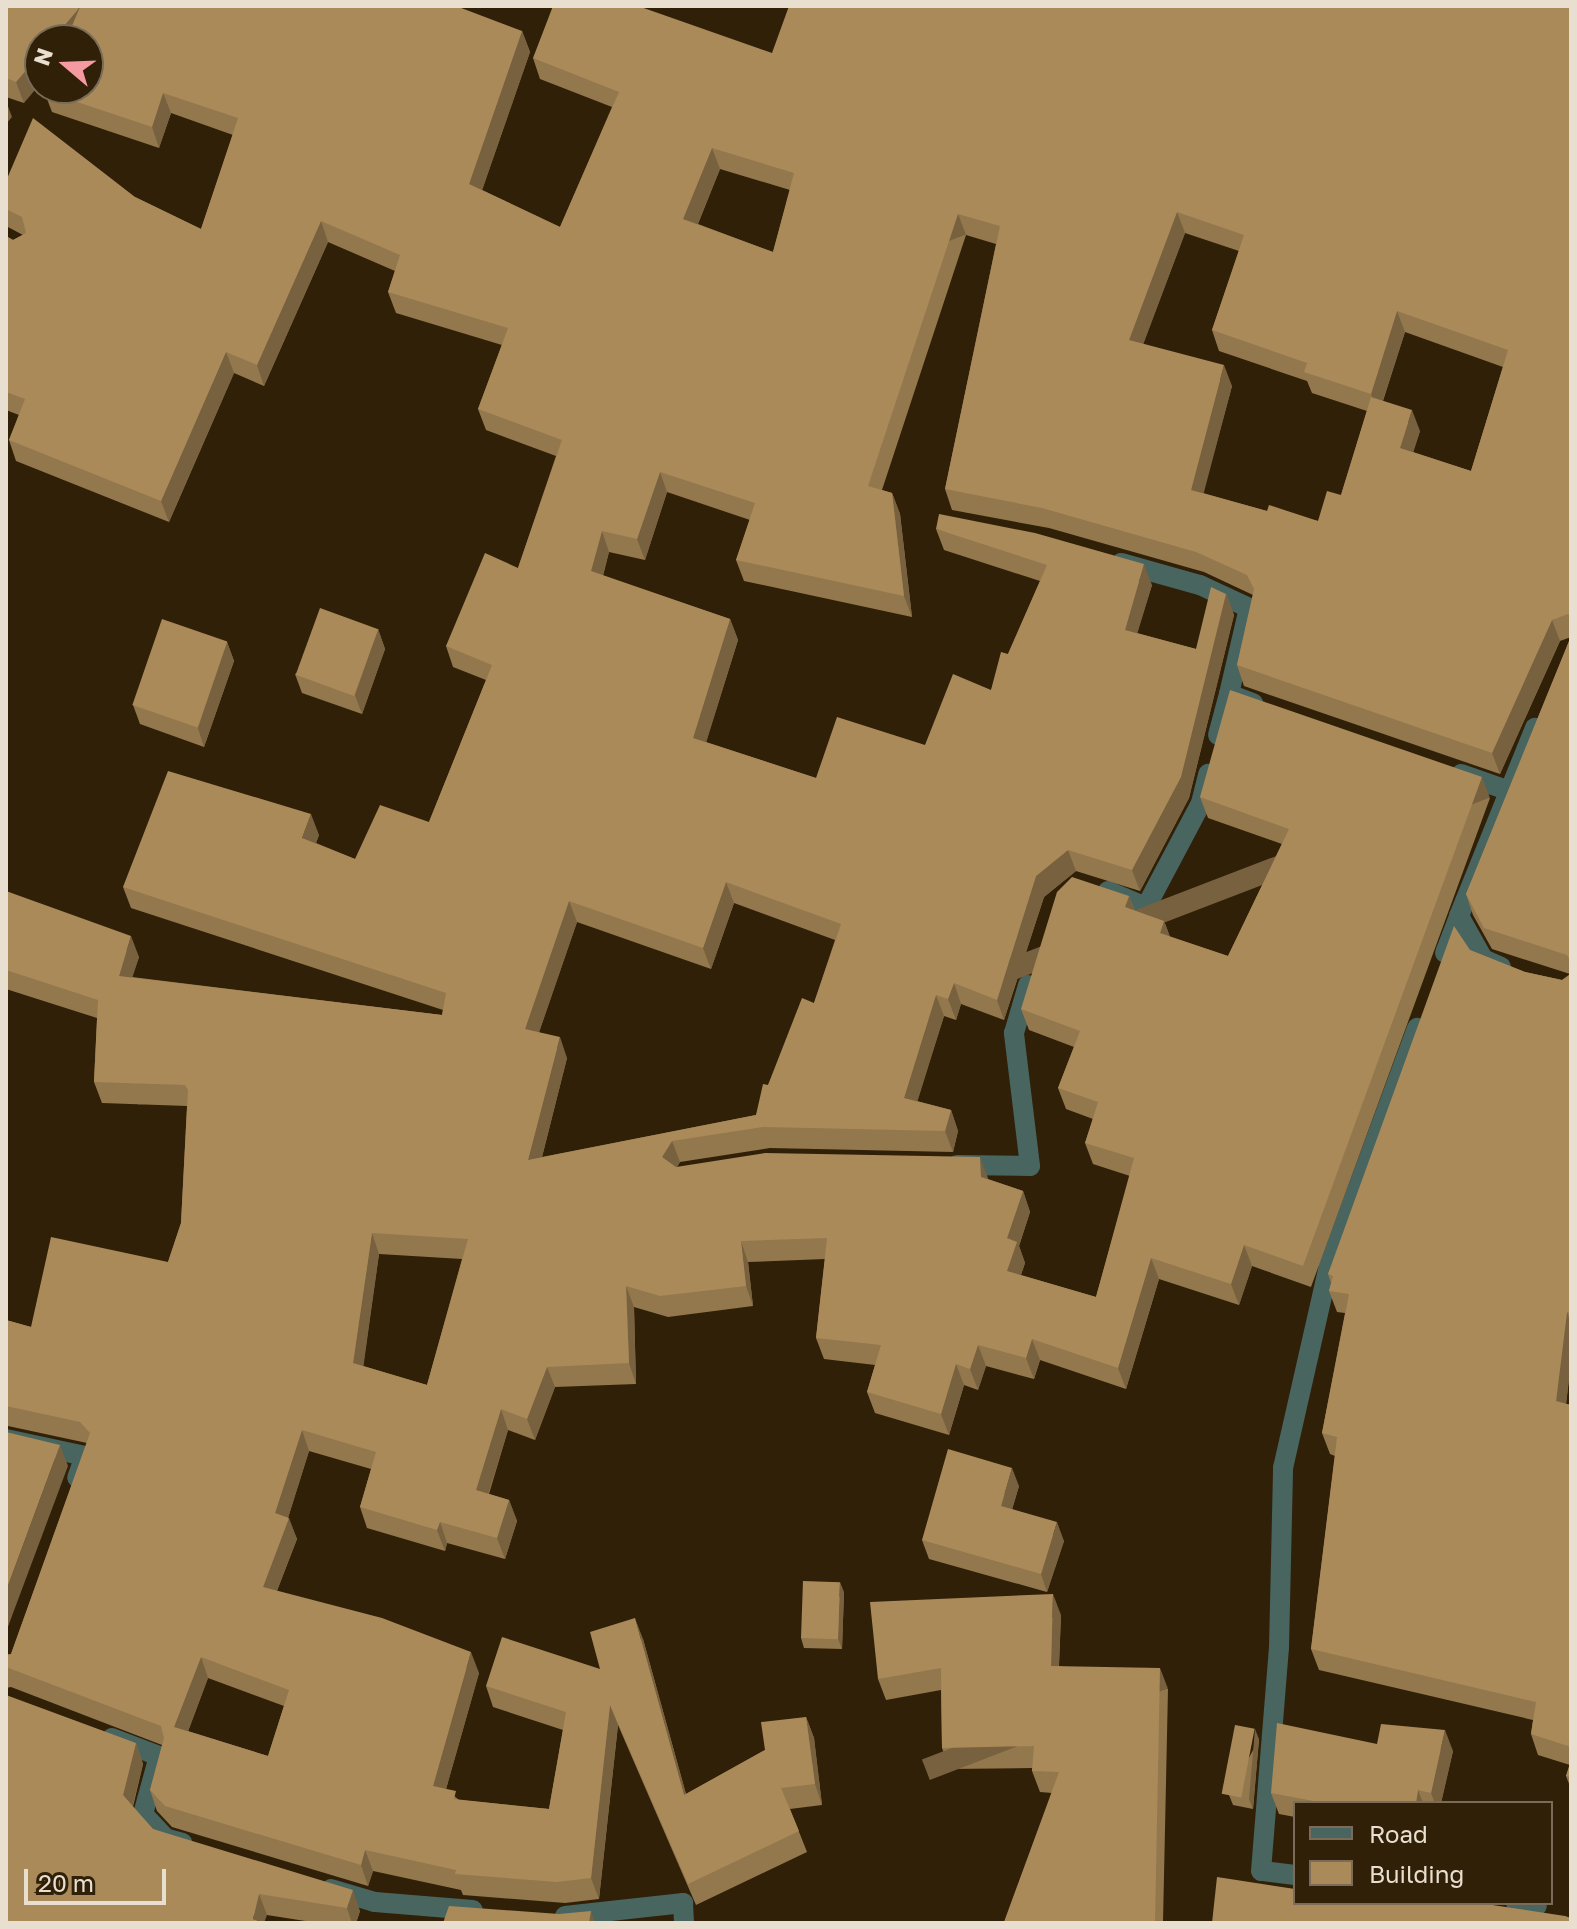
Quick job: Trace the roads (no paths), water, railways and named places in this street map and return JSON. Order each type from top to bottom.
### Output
[{"type":"street","points":[[1086,886],[1146,907],[1201,803],[1249,608],[1200,585],[1102,558]]},
{"type":"street","points":[[1229,694],[1268,709]]},
{"type":"street","points":[[1437,974],[1507,790],[1545,704]]},
{"type":"street","points":[[1447,769],[1507,790]]},
{"type":"street","points":[[1459,916],[1483,959],[1523,976]]},
{"type":"street","points":[[941,1165],[1030,1166],[1014,1033],[1036,963]]},
{"type":"street","points":[[1293,1875],[1261,1871],[1279,1648],[1283,1468],[1329,1266],[1426,1003]]},
{"type":"street","points":[[6,1439],[85,1456],[68,1501]]},
{"type":"street","points":[[89,1730],[159,1756],[143,1814],[165,1838],[210,1852]]},
{"type":"street","points":[[315,1884],[375,1902],[502,1912]]},
{"type":"street","points":[[549,1915],[683,1903],[684,1923]]},
{"type":"street","points":[[1530,1905],[1537,1906]]}]
